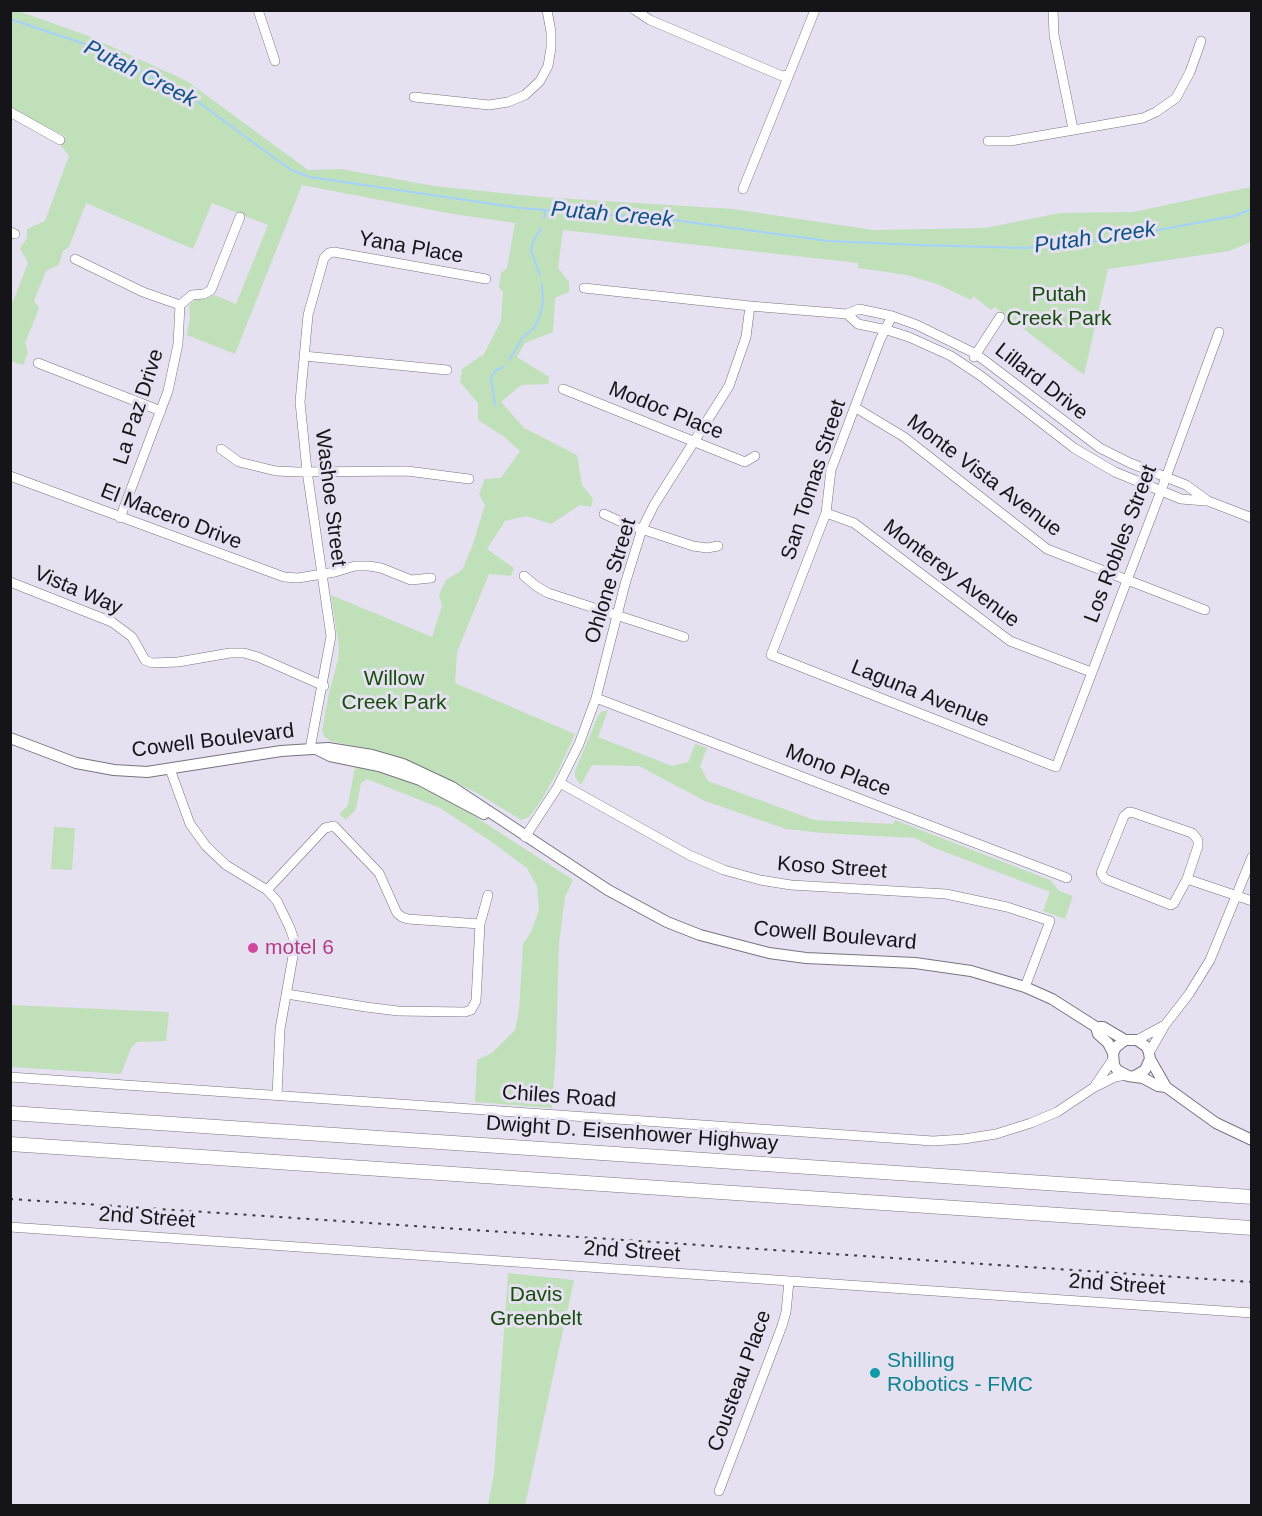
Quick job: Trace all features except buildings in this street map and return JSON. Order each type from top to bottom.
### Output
[{"type":"highway","name":"Dwight D. Eisenhower Highway","points":[[10,1113],[1251,1197]]},
{"type":"highway","points":[[10,1144],[1251,1228]]},
{"type":"main road","name":"Cowell Boulevard","points":[[10,738],[66,760],[91,766],[147,772],[227,758],[314,749],[330,756],[379,766],[420,780],[515,830],[639,908],[689,931],[734,946],[769,953],[806,958],[944,965],[994,976],[1052,999],[1096,1027],[1103,1027],[1125,1040]]},
{"type":"main road","name":"Cowell Boulevard","points":[[1096,1027],[1098,1034],[1108,1043],[1113,1056]]},
{"type":"main road","points":[[1166,1087],[1118,1070],[1113,1056],[1116,1047],[1125,1040],[1137,1040],[1147,1047],[1166,1087],[1216,1123],[1251,1140]]},
{"type":"main road","points":[[1130,1076],[1145,1070],[1150,1056]]},
{"type":"street","points":[[258,10],[275,61]]},
{"type":"street","points":[[414,97],[489,105],[508,102],[525,94],[540,81],[548,66],[551,32],[547,10]]},
{"type":"street","points":[[635,10],[672,30],[782,76],[789,75]]},
{"type":"street","points":[[743,189],[815,10]]},
{"type":"street","points":[[1053,10],[1054,35],[1073,129]]},
{"type":"street","points":[[987,141],[1010,141],[1143,118],[1156,112],[1176,98],[1184,85],[1201,41]]},
{"type":"street","points":[[10,112],[60,140]]},
{"type":"street","points":[[75,259],[143,292],[180,305],[192,295],[204,294],[211,290],[240,217]]},
{"type":"street","name":"Yana Place","points":[[328,253],[334,252],[486,279]]},
{"type":"street","name":"Washoe Street","points":[[314,749],[331,636],[307,471],[300,402],[308,315],[324,258],[328,253]]},
{"type":"street","name":"Lillard Drive","points":[[584,288],[847,314],[859,309],[891,316],[937,333],[976,354],[1062,421],[1118,458],[1186,485],[1208,501],[1251,518]]},
{"type":"street","name":"La Paz Drive","points":[[120,518],[161,411],[174,367],[180,305]]},
{"type":"street","name":"Ohlone Street","points":[[525,837],[560,783],[579,744],[596,698],[642,529],[667,484],[726,391],[736,369],[746,336],[750,306]]},
{"type":"street","name":"Lillard Drive","points":[[847,314],[858,324],[887,330],[931,346],[968,367],[1099,464],[1181,499],[1208,501]]},
{"type":"street","name":"San Tomas Street","points":[[771,655],[826,513],[831,470],[891,316]]},
{"type":"street","points":[[968,367],[1000,317]]},
{"type":"street","name":"Los Robles Street","points":[[1056,767],[1219,332]]},
{"type":"street","points":[[931,346],[937,333]]},
{"type":"street","points":[[304,356],[447,370]]},
{"type":"street","points":[[38,363],[161,411]]},
{"type":"street","name":"Modoc Place","points":[[563,389],[745,462],[756,456]]},
{"type":"street","name":"Monte Vista Avenue","points":[[856,408],[904,437],[1047,549],[1205,610]]},
{"type":"street","points":[[1053,432],[1062,421]]},
{"type":"street","points":[[221,448],[239,462],[257,467],[298,472],[407,471],[469,479]]},
{"type":"street","name":"El Macero Drive","points":[[10,476],[277,576],[298,578],[355,566],[369,566],[381,568],[411,580],[430,578]]},
{"type":"street","name":"Monterey Avenue","points":[[826,513],[854,523],[1010,641],[1091,672]]},
{"type":"street","points":[[604,514],[693,546],[707,548],[718,546]]},
{"type":"street","points":[[524,576],[548,593],[684,637]]},
{"type":"street","name":"Vista Way","points":[[10,582],[112,622],[132,637],[145,660],[152,663],[178,662],[230,653],[244,653],[324,686]]},
{"type":"street","name":"Laguna Avenue","points":[[771,655],[1056,767]]},
{"type":"street","name":"Mono Place","points":[[596,698],[1067,878]]},
{"type":"street","points":[[170,769],[190,824],[206,846],[226,865],[267,890],[277,901],[294,940],[280,1029],[277,1095]]},
{"type":"street","name":"Koso Street","points":[[560,783],[689,855],[724,870],[760,880],[791,885],[946,894],[1007,907],[1050,921],[1025,987]]},
{"type":"street","points":[[1129,812],[1192,834],[1198,840],[1187,879],[1171,905],[1105,879],[1101,873],[1124,816],[1129,812]]},
{"type":"street","points":[[267,890],[325,828],[334,826],[379,873],[397,913],[408,919],[480,924]]},
{"type":"street","points":[[1150,1056],[1165,1025],[1189,994],[1210,960],[1251,857]]},
{"type":"street","points":[[1187,879],[1251,901]]},
{"type":"street","points":[[287,994],[398,1011],[465,1012],[471,1010],[476,1001],[480,924],[488,895]]},
{"type":"street","points":[[1137,1040],[1165,1025]]},
{"type":"street","points":[[1094,1088],[1113,1056]]},
{"type":"street","points":[[1094,1088],[1115,1077],[1130,1076]]},
{"type":"street","name":"Chiles Road","points":[[10,1077],[933,1141],[964,1140],[996,1134],[1031,1123],[1057,1112],[1094,1088]]},
{"type":"street","name":"2nd Street","points":[[10,1227],[1251,1313]]},
{"type":"street","name":"Cousteau Place","points":[[719,1491],[782,1326],[789,1281]]},
{"type":"green space","points":[[11,11],[18,11],[86,35],[187,81],[308,170],[341,169],[434,186],[541,197],[733,209],[873,230],[985,228],[1060,213],[1133,212],[1251,187],[1251,242],[1229,251],[1108,269],[1084,375],[995,307],[991,310],[973,296],[971,300],[937,284],[907,275],[858,268],[858,263],[563,230],[558,268],[569,282],[569,292],[555,298],[553,332],[525,343],[517,357],[549,377],[548,384],[521,385],[501,402],[524,428],[577,455],[582,485],[593,499],[591,507],[580,505],[551,524],[526,516],[505,521],[487,549],[514,568],[511,576],[489,574],[457,652],[455,683],[575,734],[558,771],[539,804],[529,817],[521,820],[477,793],[426,768],[378,751],[330,741],[322,731],[339,647],[331,595],[432,637],[442,606],[439,595],[446,580],[462,570],[472,547],[485,505],[479,494],[485,479],[501,478],[520,451],[503,436],[478,420],[478,403],[460,382],[462,369],[484,354],[501,321],[503,292],[499,287],[501,273],[507,268],[515,223],[453,214],[302,185],[235,354],[187,335],[189,306],[195,300],[214,295],[236,304],[268,225],[212,203],[193,249],[86,203],[69,247],[63,251],[59,265],[46,271],[34,301],[39,308],[25,343],[28,352],[23,365],[11,361],[10,309],[28,263],[20,248],[27,238],[27,229],[45,221],[69,156],[61,146],[65,136],[11,109]]},
{"type":"green space","points":[[608,710],[598,737],[672,766],[688,762],[695,744],[707,748],[700,766],[708,781],[814,820],[893,824],[895,820],[1050,880],[1059,891],[1073,896],[1065,919],[1043,911],[1050,892],[932,847],[915,838],[786,829],[705,801],[639,766],[592,765],[581,785],[575,777],[575,771],[598,716],[601,712]]},
{"type":"green space","points":[[355,767],[371,769],[402,779],[445,797],[573,880],[565,897],[559,943],[552,1108],[475,1102],[477,1060],[492,1053],[515,1030],[519,1011],[523,944],[531,932],[539,910],[537,886],[527,868],[440,808],[367,779],[361,783],[356,809],[346,820],[339,814],[348,805]]},
{"type":"green space","points":[[54,827],[75,828],[72,870],[51,869]]},
{"type":"green space","points":[[11,1005],[169,1012],[166,1041],[137,1042],[131,1048],[121,1074],[11,1067]]},
{"type":"green space","name":"Davis Greenbelt","points":[[508,1273],[574,1280],[525,1505],[488,1505],[494,1474]]},
{"type":"waterway","name":"Putah Creek","points":[[10,19],[88,45],[190,96],[291,170],[310,177],[520,208],[674,220],[828,241],[918,245],[1025,248],[1099,241],[1234,216],[1252,209]]},
{"type":"waterway","points":[[544,218],[545,210]]},
{"type":"waterway","points":[[540,275],[531,251],[541,228]]},
{"type":"waterway","points":[[509,360],[523,337],[534,328],[540,315],[543,303],[542,284]]},
{"type":"waterway","points":[[495,405],[491,377],[495,371],[503,367]]},
{"type":"railway","points":[[10,1199],[1252,1282]]},
{"type":"place","name":"motel 6","points":[[253,948]]},
{"type":"place","name":"Shilling Robotics - FMC","points":[[875,1373]]},
{"type":"park label","name":"Putah Creek Park","points":[[1059,307]]},
{"type":"park label","name":"Willow Creek Park","points":[[394,691]]}]
